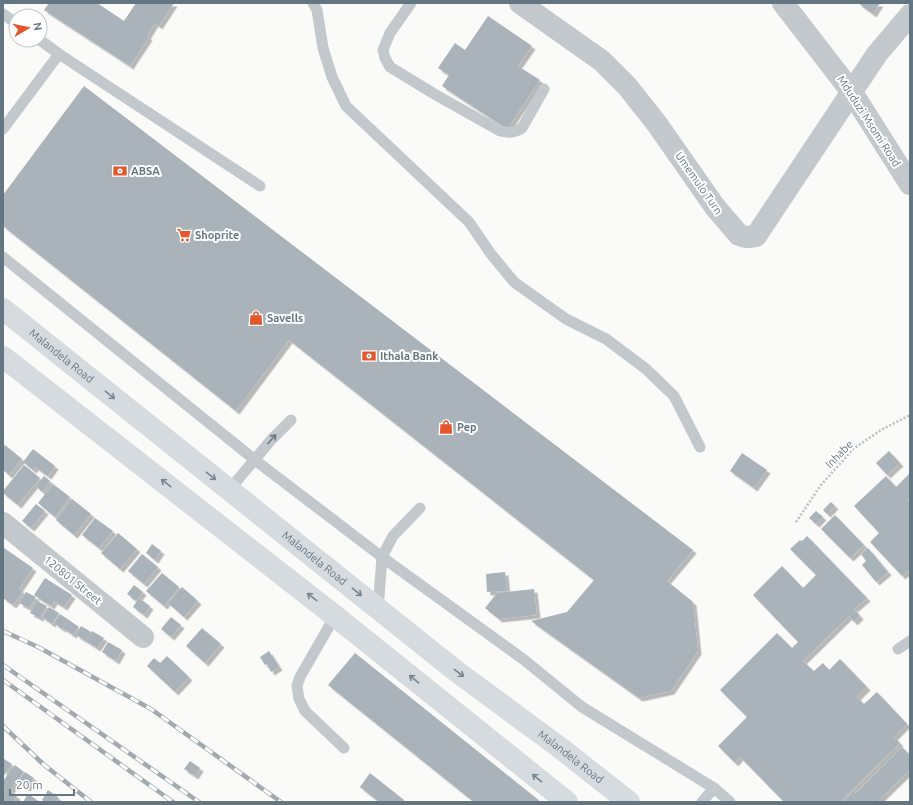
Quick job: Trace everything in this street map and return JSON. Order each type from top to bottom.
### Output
[{"type":"main road","name":"Malandela Road","points":[[3,309],[456,671],[559,747],[629,802]]},
{"type":"main road","points":[[3,357],[335,616],[567,802]]},
{"type":"street","name":"Umemulo Turn","points":[[520,3],[602,60],[627,86],[657,124],[715,207],[732,228],[743,237],[748,238],[756,236],[852,90]]},
{"type":"street","name":"Mduduzi Msomi Road","points":[[783,3],[852,90],[910,184]]},
{"type":"street","points":[[852,90],[877,54],[910,15]]},
{"type":"street","name":"120801 Street","points":[[3,523],[143,637]]},
{"type":"lane","points":[[313,3],[317,10],[323,48],[332,78],[346,106],[469,222],[491,254],[514,282],[566,320],[606,339],[646,369],[674,396],[700,447]]},
{"type":"lane","points":[[411,3],[390,33],[383,50],[390,67],[500,131],[507,132],[517,131],[522,128],[544,89]]},
{"type":"lane","points":[[48,46],[260,186]]},
{"type":"lane","points":[[3,129],[59,54]]},
{"type":"lane","points":[[3,257],[255,460],[382,557],[523,659],[582,707],[714,788],[730,802]]},
{"type":"lane","points":[[229,490],[272,439],[291,420]]},
{"type":"lane","points":[[378,609],[382,557],[393,536],[420,508]]},
{"type":"lane","points":[[335,616],[300,677],[297,686],[299,699],[305,711],[344,748]]},
{"type":"lane","points":[[898,649],[910,641]]},
{"type":"lane","points":[[702,802],[714,788]]},
{"type":"path","name":"Inhabe","points":[[796,522],[821,485],[854,449],[881,430],[910,415]]},
{"type":"building","points":[[49,3],[97,3],[124,21],[136,3],[174,3],[159,26],[155,23],[147,36],[149,37],[130,66],[48,13],[48,8],[45,8]]},
{"type":"building","points":[[858,3],[880,3],[873,14]]},
{"type":"building","points":[[488,16],[532,46],[518,66],[540,80],[507,129],[442,86],[449,75],[438,68],[455,43],[465,50]]},
{"type":"building","points":[[84,86],[693,550],[667,581],[693,602],[698,651],[671,691],[639,698],[531,621],[567,612],[594,580],[289,340],[236,411],[3,226],[3,195]]},
{"type":"building","points":[[5,445],[22,459],[9,475],[3,470],[3,448]]},
{"type":"building","points":[[33,449],[55,466],[48,476],[35,467],[33,470],[23,462]]},
{"type":"building","points":[[889,451],[900,463],[887,475],[876,463]]},
{"type":"building","points":[[742,453],[767,470],[754,488],[730,471]]},
{"type":"building","points":[[24,465],[40,478],[18,505],[3,493],[3,491]]},
{"type":"building","points":[[910,473],[910,497],[907,499],[910,502],[910,569],[902,576],[870,542],[879,533],[854,506],[886,476],[896,487]]},
{"type":"building","points":[[44,476],[50,481],[42,492],[36,486]]},
{"type":"building","points":[[53,484],[70,497],[55,517],[38,503]]},
{"type":"building","points":[[72,499],[91,514],[74,535],[56,520]]},
{"type":"building","points":[[831,502],[835,506],[827,514],[823,510]]},
{"type":"building","points":[[36,504],[45,511],[31,528],[22,521]]},
{"type":"building","points":[[816,511],[823,517],[816,524],[809,518]]},
{"type":"building","points":[[835,515],[864,545],[850,558],[821,529]]},
{"type":"building","points":[[95,518],[113,531],[99,548],[82,535]]},
{"type":"building","points":[[118,533],[137,549],[120,569],[101,553]]},
{"type":"building","points":[[807,536],[867,598],[854,609],[860,616],[854,622],[849,616],[803,661],[814,671],[823,663],[829,670],[840,659],[867,687],[857,697],[864,704],[877,692],[907,724],[894,737],[900,743],[840,802],[784,802],[740,757],[735,763],[718,746],[747,717],[720,690],[777,633],[792,648],[798,642],[753,595],[782,566],[803,588],[816,575],[790,549]]},
{"type":"building","points":[[152,544],[161,551],[155,560],[146,553]]},
{"type":"building","points":[[4,548],[33,568],[19,589],[23,591],[13,605],[3,598]]},
{"type":"building","points":[[868,548],[888,572],[876,582],[862,565],[866,561],[861,554]]},
{"type":"building","points":[[142,554],[158,567],[144,584],[128,571]]},
{"type":"building","points":[[505,572],[507,591],[487,592],[486,574]]},
{"type":"building","points":[[162,573],[179,587],[164,606],[146,591]]},
{"type":"building","points":[[45,578],[72,595],[64,607],[54,601],[51,606],[34,595]]},
{"type":"building","points":[[134,585],[143,592],[136,601],[127,594]]},
{"type":"building","points":[[182,587],[198,601],[184,617],[168,603]]},
{"type":"building","points":[[534,589],[537,615],[499,619],[485,608],[497,593]]},
{"type":"building","points":[[26,592],[36,597],[29,608],[19,603]]},
{"type":"building","points":[[139,598],[150,606],[144,615],[133,607]]},
{"type":"building","points":[[37,601],[47,606],[40,618],[30,613]]},
{"type":"building","points":[[49,607],[59,613],[52,624],[42,617]]},
{"type":"building","points":[[60,614],[79,627],[73,635],[63,628],[67,622],[62,629],[54,623]]},
{"type":"building","points":[[171,617],[181,625],[171,637],[161,629]]},
{"type":"building","points":[[81,626],[91,632],[86,641],[76,635]]},
{"type":"building","points":[[202,628],[221,644],[205,663],[186,646]]},
{"type":"building","points":[[92,631],[104,638],[97,648],[86,641]]},
{"type":"building","points":[[108,642],[122,650],[116,661],[102,652]]},
{"type":"building","points":[[269,651],[279,667],[271,672],[267,664],[265,665],[260,657]]},
{"type":"building","points":[[355,653],[541,802],[474,802],[328,685]]},
{"type":"building","points":[[167,656],[189,677],[175,692],[147,666],[154,658],[160,663]]},
{"type":"building","points":[[902,747],[910,755],[910,770],[877,802],[843,802],[853,791],[856,793]]},
{"type":"building","points":[[4,759],[12,764],[3,777],[3,760]]},
{"type":"building","points":[[190,761],[200,768],[195,776],[184,769]]},
{"type":"building","points":[[15,765],[24,772],[10,791],[17,796],[13,802],[3,802],[3,786],[6,788],[3,785],[3,781]]},
{"type":"building","points":[[25,772],[34,778],[27,788],[18,782]]},
{"type":"building","points":[[370,773],[404,800],[403,802],[379,802],[360,787]]},
{"type":"building","points":[[48,790],[59,798],[55,802],[45,802],[42,800]]},
{"type":"building","points":[[28,794],[40,802],[23,802]]},
{"type":"railway","points":[[3,631],[38,647],[151,709],[281,802]]},
{"type":"railway","points":[[3,665],[199,802]]},
{"type":"railway","points":[[3,680],[173,802]]},
{"type":"railway","points":[[3,726],[43,764],[91,802]]},
{"type":"place","name":"ABSA","points":[[120,171]]},
{"type":"place","name":"Shoprite","points":[[184,235]]},
{"type":"place","name":"Savells","points":[[256,318]]},
{"type":"place","name":"Ithala Bank","points":[[369,356]]},
{"type":"place","name":"Pep","points":[[446,427]]}]
